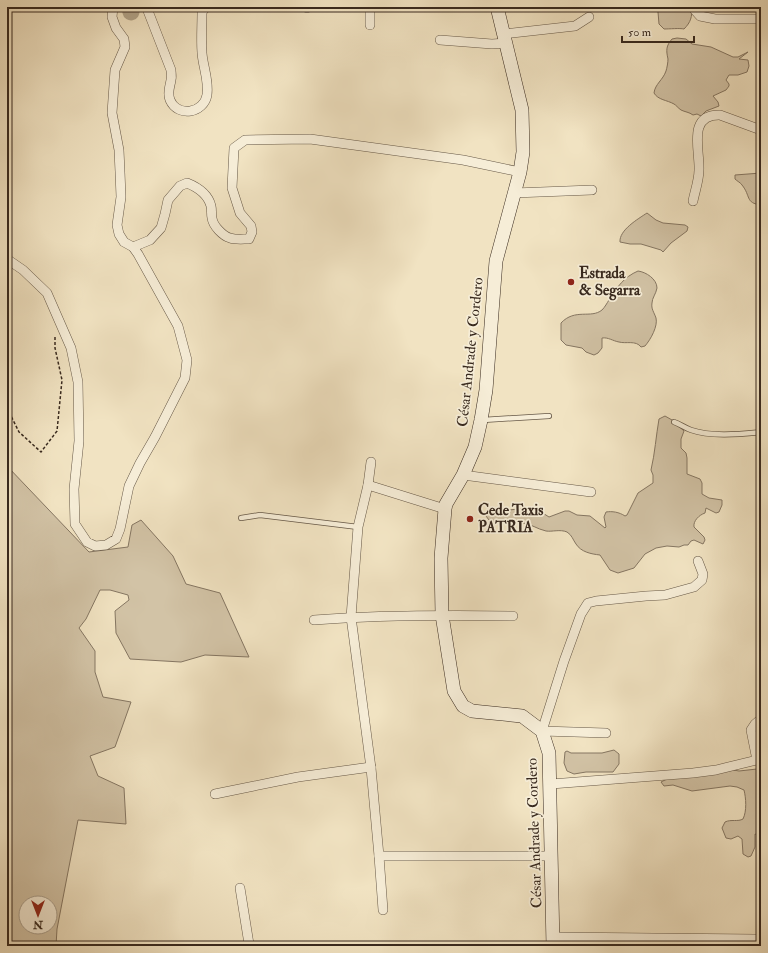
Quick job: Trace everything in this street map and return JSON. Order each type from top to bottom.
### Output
[{"type":"street","points":[[7,260],[23,270],[47,293],[71,348],[78,382],[79,441],[74,489],[75,524],[87,542],[96,546],[106,545],[116,539],[120,529],[129,486],[140,463],[156,437],[185,378],[187,360],[178,326],[133,247],[124,242],[119,234],[117,225],[121,197],[120,172],[119,150],[112,113],[115,70],[125,47],[124,39],[116,28],[112,17],[113,7]]},
{"type":"street","points":[[148,7],[148,11],[171,70],[171,79],[168,88],[172,105],[178,109],[188,112],[200,107],[205,102],[207,95],[208,82],[202,54],[202,12],[206,7]]},
{"type":"street","points":[[370,7],[370,26]]},
{"type":"street","name":"César Andrade y Cordero","points":[[497,7],[522,110],[523,152],[520,172],[496,261],[486,390],[481,420],[475,447],[463,475],[446,504],[445,509],[441,558],[442,614],[454,691],[463,706],[472,711],[522,716],[542,731],[549,753],[551,784],[553,941]]},
{"type":"street","points":[[692,7],[700,16],[715,19],[761,19]]},
{"type":"street","points":[[440,40],[492,44],[505,39],[575,26],[589,17]]},
{"type":"street","points":[[693,200],[699,175],[696,140],[699,127],[706,118],[713,115],[720,115],[761,130]]},
{"type":"street","points":[[133,247],[150,240],[161,228],[168,200],[180,186],[187,183],[197,187],[205,194],[211,204],[212,219],[223,234],[230,238],[249,239],[252,232],[251,226],[245,221],[240,213],[232,188],[234,148],[245,140],[310,139],[463,160],[520,172]]},
{"type":"street","points":[[514,193],[592,190]]},
{"type":"street","points":[[371,462],[368,485],[358,527],[351,617],[371,767],[383,910]]},
{"type":"street","points":[[463,475],[591,492]]},
{"type":"street","points":[[368,485],[445,509]]},
{"type":"street","points":[[606,733],[542,731],[581,614],[588,603],[596,601],[666,595],[694,587],[702,580],[703,574],[698,561]]},
{"type":"street","points":[[314,620],[351,617],[442,614],[513,616]]},
{"type":"street","points":[[551,784],[693,773],[716,770],[759,760],[751,730],[761,719]]},
{"type":"street","points":[[215,794],[298,777],[371,767]]},
{"type":"street","points":[[379,856],[552,856]]},
{"type":"street","points":[[240,888],[249,944],[251,946]]},
{"type":"street","points":[[553,941],[755,939]]},
{"type":"lane","points":[[481,420],[548,416]]},
{"type":"lane","points":[[674,422],[690,430],[706,434],[747,434],[761,432]]},
{"type":"lane","points":[[241,518],[260,514],[358,527]]},
{"type":"path","points":[[7,408],[19,432],[41,452],[57,431],[62,380],[55,348],[55,335]]},
{"type":"shaded area","points":[[638,7],[692,7],[690,22],[684,29],[664,29],[659,24],[658,12],[654,9]]},
{"type":"shaded area","points":[[672,39],[686,39],[692,44],[711,47],[733,57],[738,57],[748,52],[739,59],[748,60],[749,66],[747,72],[738,75],[729,75],[726,80],[729,86],[726,90],[713,96],[718,102],[719,106],[706,111],[701,116],[697,114],[693,115],[681,110],[674,104],[663,100],[654,93],[656,87],[665,74],[668,60],[668,46]]},
{"type":"shaded area","points":[[761,173],[761,205],[750,201],[745,189],[735,179],[735,175]]},
{"type":"shaded area","points":[[647,213],[663,223],[685,225],[688,227],[687,231],[671,243],[663,252],[641,244],[620,242],[626,229]]},
{"type":"shaded area","points":[[638,271],[650,276],[657,285],[652,305],[656,318],[656,325],[652,336],[645,346],[641,347],[634,343],[622,343],[602,338],[602,348],[594,355],[586,352],[582,348],[566,345],[561,340],[561,323],[572,316],[598,313],[602,310],[621,283]]},
{"type":"shaded area","points":[[665,416],[684,431],[681,439],[681,448],[686,453],[687,474],[700,479],[702,483],[702,494],[709,498],[722,500],[722,505],[719,512],[716,513],[706,508],[705,513],[695,520],[694,527],[705,540],[703,544],[694,540],[688,545],[679,547],[667,546],[656,548],[645,554],[634,568],[618,573],[610,570],[600,555],[583,551],[578,547],[567,532],[546,531],[529,524],[519,522],[492,521],[486,516],[487,512],[530,508],[538,510],[549,517],[569,511],[577,515],[590,516],[605,528],[604,517],[606,512],[616,512],[625,516],[627,515],[638,493],[653,483],[653,475],[651,470],[659,419]]},
{"type":"shaded area","points":[[7,466],[89,552],[128,547],[132,525],[141,520],[173,556],[186,584],[220,593],[249,657],[205,655],[181,662],[130,659],[116,633],[115,611],[129,600],[128,595],[110,590],[100,590],[86,619],[79,628],[95,651],[95,672],[103,697],[131,702],[115,747],[90,756],[98,776],[124,788],[126,824],[78,820],[58,924],[58,895],[18,895],[18,935],[57,935],[56,946],[7,946]]},
{"type":"shaded area","points":[[614,750],[619,754],[619,764],[613,772],[586,772],[574,774],[567,771],[564,763],[565,752],[567,751],[571,753],[602,753]]},
{"type":"shaded area","points":[[728,769],[739,771],[757,769],[761,775],[761,836],[755,834],[755,847],[751,856],[748,857],[743,854],[742,839],[738,836],[731,839],[726,838],[722,828],[725,822],[743,819],[746,804],[744,790],[730,786],[692,791],[673,785],[664,786],[661,782],[671,777]]},
{"type":"waterway","points":[[130,7],[131,12]]},
{"type":"place","name":"Estrada & Segarra","points":[[571,282]]},
{"type":"place","name":"Cede Taxis PATRIA","points":[[470,519]]}]
